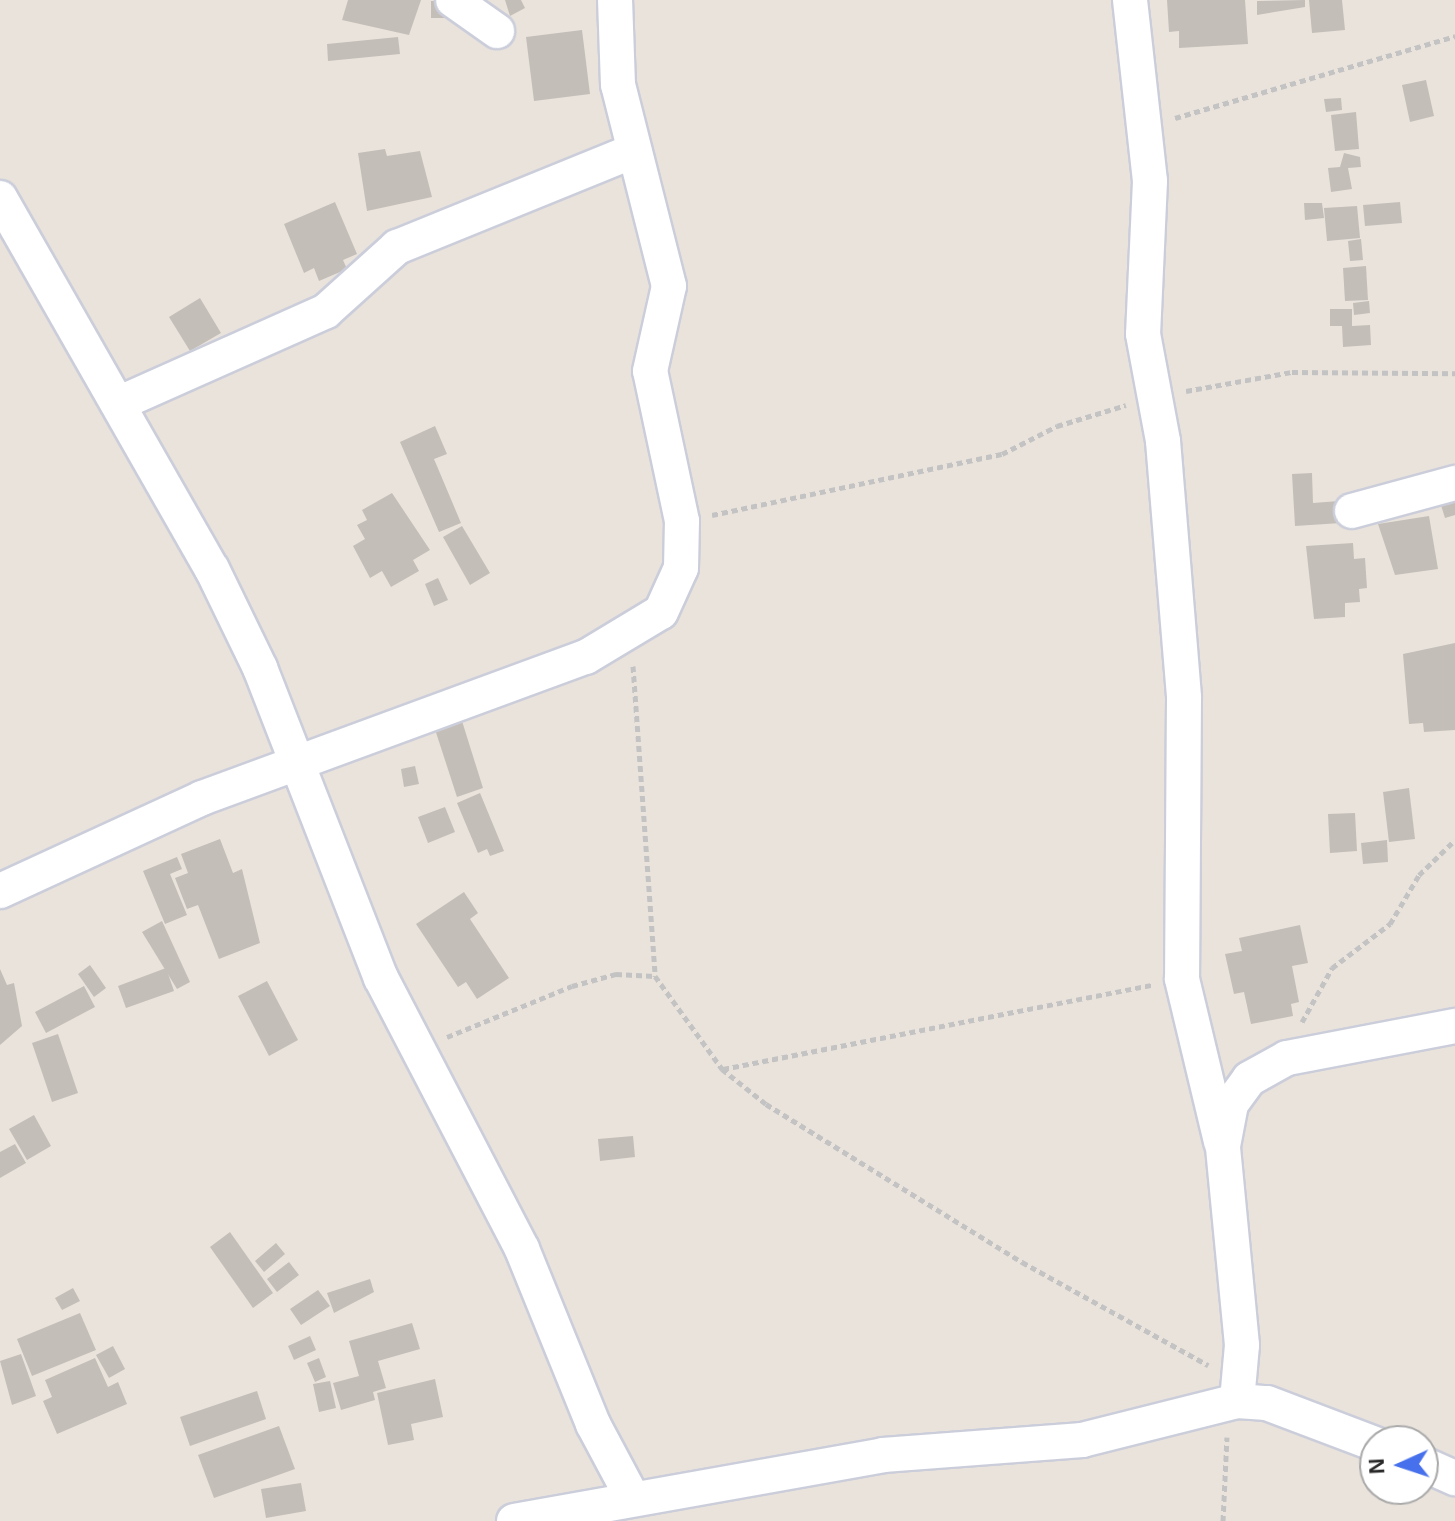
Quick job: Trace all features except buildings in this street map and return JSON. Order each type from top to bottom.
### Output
[{"type":"street","points":[[453,0],[497,31]]},
{"type":"street","points":[[0,891],[291,762],[628,636],[674,593],[682,521],[650,371],[669,286],[618,85],[615,0]]},
{"type":"street","points":[[1130,0],[1145,130],[1143,334],[1157,397],[1184,698],[1182,979],[1223,1146],[1234,1394]]},
{"type":"street","points":[[122,402],[326,311],[397,247],[634,151]]},
{"type":"street","points":[[0,198],[122,402],[260,668],[291,762],[381,978],[522,1249],[593,1424],[633,1499]]},
{"type":"street","points":[[1352,511],[1455,483]]},
{"type":"street","points":[[1223,1146],[1231,1104],[1249,1079],[1287,1058],[1455,1026]]},
{"type":"street","points":[[514,1521],[883,1455],[1082,1440],[1234,1394],[1267,1403],[1359,1438]]},
{"type":"path","points":[[1145,130],[1229,97],[1455,36]]},
{"type":"path","points":[[682,521],[1002,454],[1057,426],[1157,397],[1292,372],[1455,373]]},
{"type":"path","points":[[628,636],[644,760],[655,976],[722,1069],[1234,1394],[1223,1521]]},
{"type":"path","points":[[1287,1058],[1332,968],[1390,924],[1419,875],[1455,840]]},
{"type":"path","points":[[418,1045],[572,986],[616,974],[655,976]]},
{"type":"path","points":[[722,1069],[1182,979]]}]
